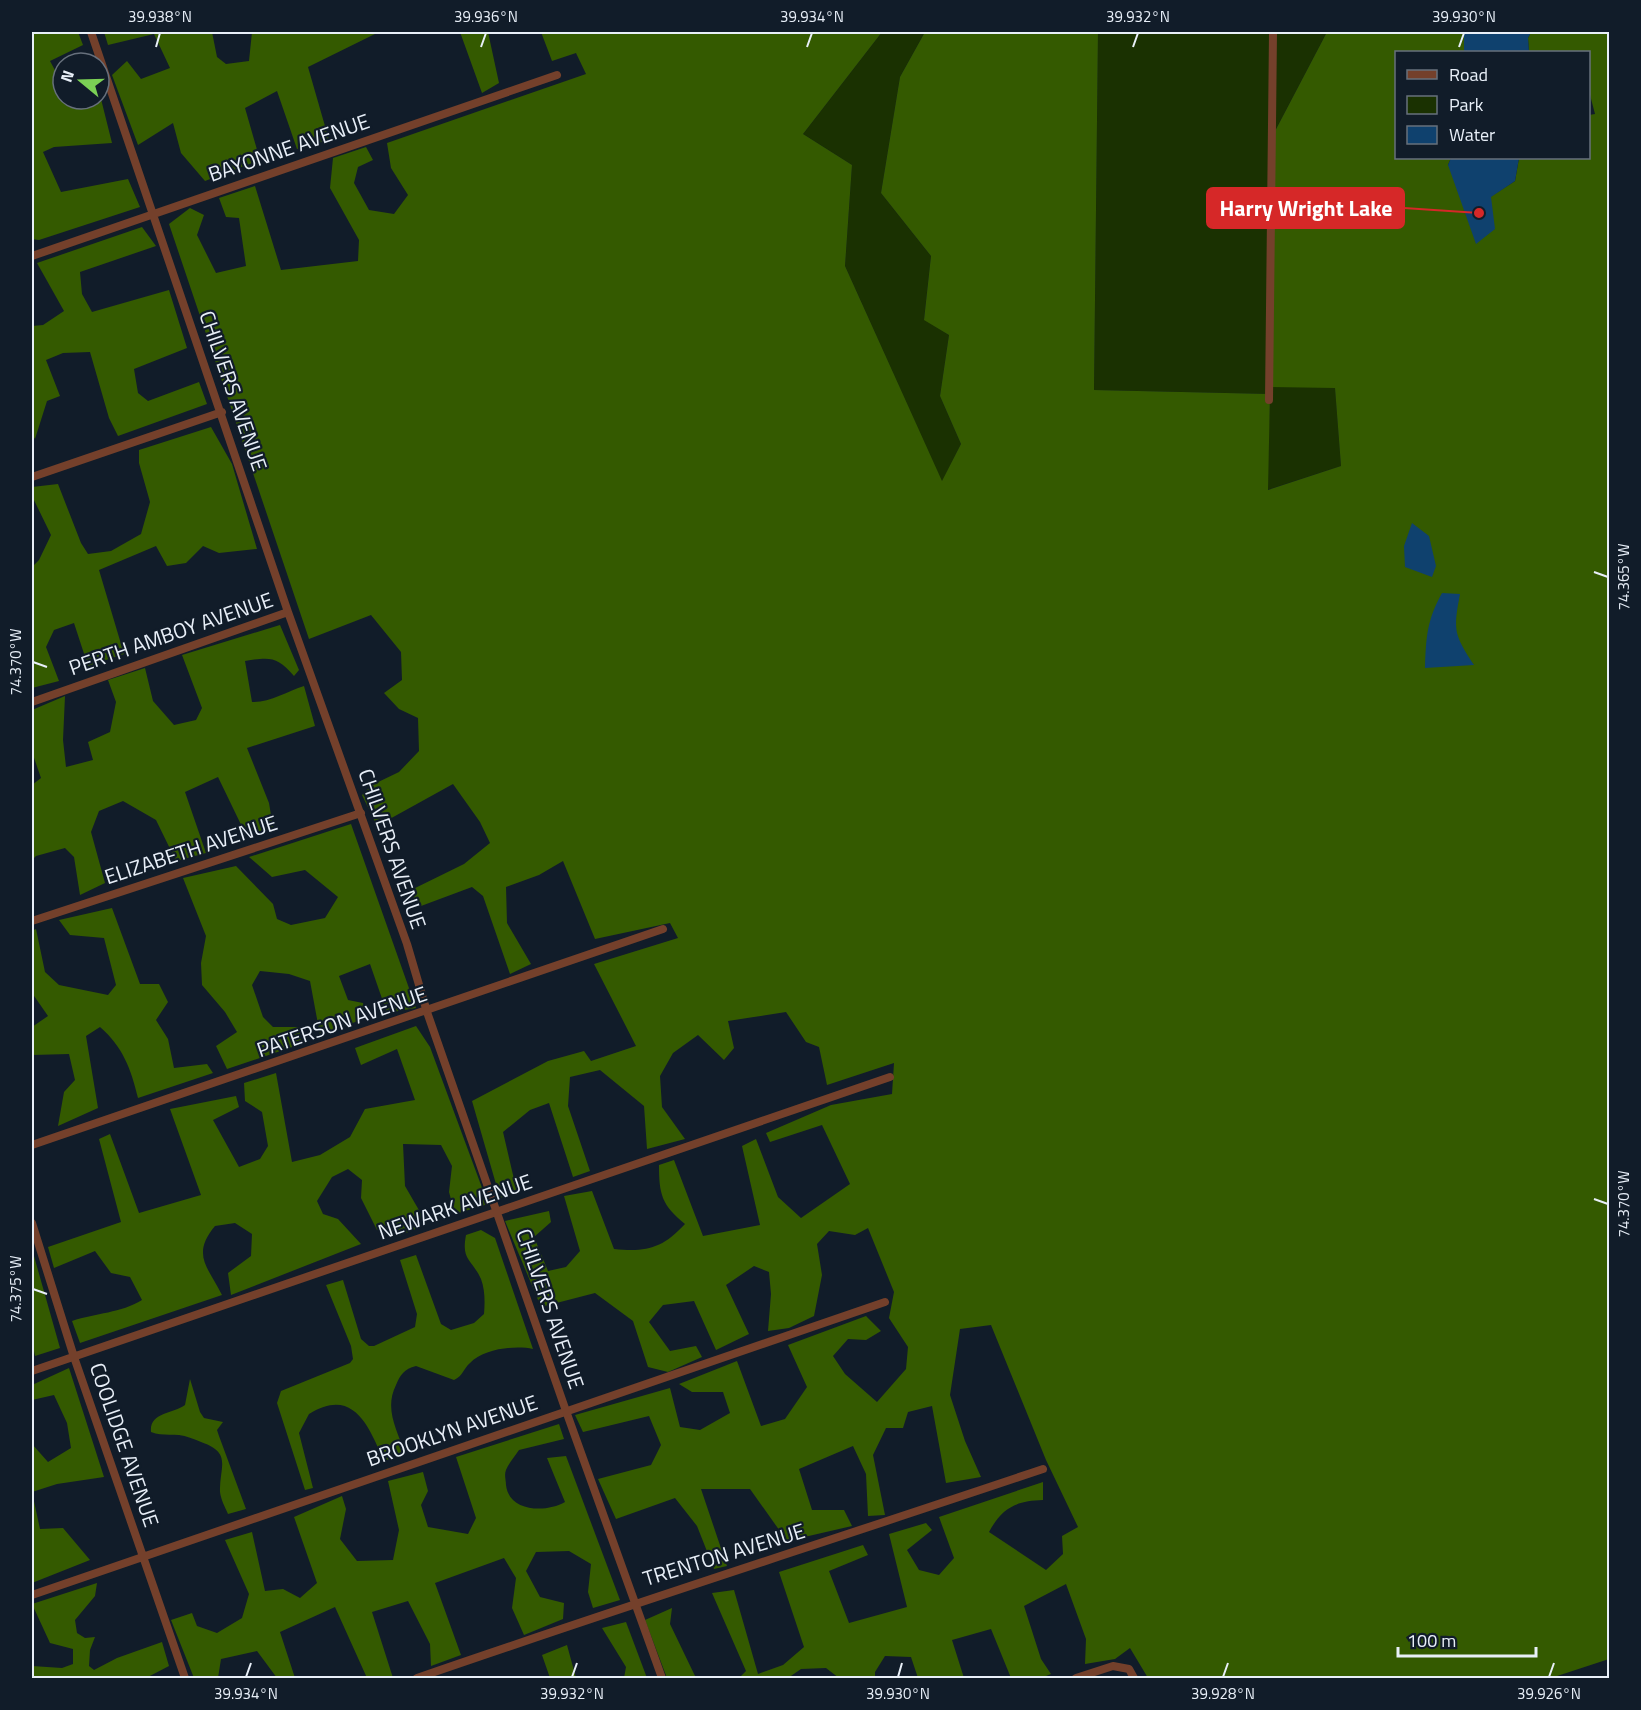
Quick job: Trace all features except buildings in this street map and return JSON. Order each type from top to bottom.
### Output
[{"type":"street","name":"CHILVERS AVENUE","points":[[91,32],[222,412],[288,612],[407,944],[427,1012],[662,1678]]},
{"type":"street","points":[[1269,400],[1273,32]]},
{"type":"street","name":"BAYONNE AVENUE","points":[[32,256],[557,75]]},
{"type":"street","points":[[32,477],[222,412]]},
{"type":"street","name":"PERTH AMBOY AVENUE","points":[[32,702],[288,612]]},
{"type":"street","name":"ELIZABETH AVENUE","points":[[32,921],[361,813]]},
{"type":"street","name":"PATERSON AVENUE","points":[[32,1145],[427,1012],[663,929]]},
{"type":"street","name":"NEWARK AVENUE","points":[[32,1371],[890,1077]]},
{"type":"street","name":"COOLIDGE AVENUE","points":[[32,1223],[74,1357],[186,1678]]},
{"type":"street","name":"BROOKLYN AVENUE","points":[[32,1595],[885,1302]]},
{"type":"street","name":"TRENTON AVENUE","points":[[417,1678],[636,1602],[805,1549],[1043,1469]]},
{"type":"street","points":[[1076,1678],[1113,1666],[1124,1667],[1134,1678]]},
{"type":"green space","points":[[32,32],[78,32],[83,45],[71,51],[51,51],[51,111],[104,111],[112,143],[54,147],[43,152],[61,192],[128,179],[140,207],[39,240],[32,239]]},
{"type":"green space","points":[[104,32],[212,32],[217,57],[226,64],[249,61],[252,32],[377,33],[308,67],[329,140],[297,149],[277,91],[245,108],[260,160],[205,181],[181,153],[173,123],[138,145],[112,75],[127,61],[141,79],[170,68],[154,34],[108,45]]},
{"type":"green space","points":[[460,32],[488,32],[499,83],[482,93]]},
{"type":"green space","points":[[541,32],[882,32],[803,134],[852,165],[845,266],[942,481],[961,444],[940,396],[949,335],[924,320],[931,256],[881,193],[900,77],[925,32],[1098,32],[1094,390],[1270,394],[1268,490],[1341,466],[1335,388],[1270,387],[1273,135],[1327,32],[1464,32],[1464,51],[1395,51],[1395,159],[1451,159],[1448,165],[1490,197],[1515,181],[1519,159],[1590,159],[1590,115],[1595,114],[1590,95],[1590,51],[1529,51],[1528,38],[1531,32],[1609,32],[1609,1659],[1551,1678],[1148,1678],[1130,1648],[1115,1659],[1085,1664],[1086,1639],[1066,1584],[1024,1606],[1041,1659],[1051,1674],[1041,1678],[1011,1678],[991,1629],[952,1640],[964,1678],[918,1678],[911,1657],[885,1656],[875,1672],[875,1678],[839,1678],[826,1668],[801,1669],[788,1678],[739,1678],[746,1671],[712,1593],[734,1590],[758,1674],[783,1665],[804,1647],[779,1572],[863,1545],[868,1555],[829,1571],[849,1623],[907,1607],[889,1534],[926,1523],[932,1530],[907,1550],[919,1570],[939,1575],[954,1558],[939,1517],[1043,1482],[1043,1500],[1010,1507],[999,1517],[989,1532],[1046,1570],[1063,1554],[1062,1536],[1078,1527],[1046,1460],[991,1325],[960,1329],[950,1395],[965,1441],[981,1477],[946,1483],[932,1406],[908,1412],[903,1428],[886,1428],[873,1455],[885,1515],[868,1516],[866,1474],[853,1446],[799,1469],[812,1510],[844,1510],[852,1526],[787,1541],[750,1489],[701,1489],[727,1566],[714,1569],[697,1526],[675,1498],[616,1519],[598,1479],[651,1465],[661,1445],[649,1416],[583,1432],[575,1415],[670,1388],[680,1427],[700,1430],[730,1413],[723,1392],[692,1392],[679,1384],[737,1361],[761,1426],[785,1419],[807,1387],[788,1345],[866,1316],[881,1331],[866,1340],[848,1339],[833,1356],[845,1374],[877,1402],[906,1369],[908,1347],[889,1318],[894,1292],[868,1228],[855,1235],[829,1231],[817,1244],[822,1275],[814,1316],[789,1328],[768,1331],[771,1294],[769,1272],[754,1266],[726,1285],[749,1334],[716,1350],[694,1301],[663,1305],[649,1322],[670,1351],[696,1346],[702,1357],[668,1372],[648,1367],[633,1321],[595,1293],[541,1307],[505,1221],[549,1211],[551,1222],[534,1237],[548,1271],[566,1267],[580,1251],[564,1196],[592,1191],[614,1249],[635,1250],[653,1247],[669,1239],[685,1224],[671,1211],[661,1192],[659,1165],[674,1160],[703,1236],[760,1225],[742,1146],[756,1139],[778,1197],[801,1218],[850,1184],[822,1125],[770,1142],[766,1133],[831,1105],[892,1094],[894,1063],[827,1085],[819,1047],[806,1042],[786,1012],[728,1021],[734,1048],[724,1060],[698,1035],[673,1053],[660,1076],[662,1107],[685,1139],[647,1149],[644,1106],[600,1070],[570,1077],[568,1106],[590,1171],[573,1177],[549,1103],[530,1110],[503,1132],[517,1192],[500,1198],[472,1101],[548,1061],[584,1051],[591,1061],[636,1046],[594,964],[678,938],[670,923],[595,939],[563,861],[539,875],[506,887],[507,923],[531,964],[510,974],[483,896],[472,887],[413,909],[407,892],[464,864],[490,843],[480,822],[453,784],[377,826],[362,795],[372,785],[399,772],[419,751],[418,718],[399,709],[384,693],[402,680],[401,652],[371,615],[309,639],[169,224],[190,208],[204,215],[197,235],[216,273],[246,266],[239,218],[226,217],[219,198],[255,186],[281,270],[358,261],[359,240],[330,188],[333,158],[366,147],[373,160],[358,167],[354,183],[369,210],[394,214],[408,195],[391,168],[387,143],[586,74],[576,53],[552,61]]},
{"type":"green space","points":[[882,32],[925,32],[900,77],[881,193],[931,256],[924,319],[949,335],[940,396],[961,444],[942,482],[845,266],[852,165],[803,134]]},
{"type":"green space","points":[[1098,32],[1327,32],[1273,135],[1270,387],[1335,387],[1341,466],[1267,490],[1270,394],[1094,390]]},
{"type":"green space","points":[[142,227],[156,246],[80,272],[82,294],[92,312],[169,290],[187,348],[134,369],[138,393],[148,401],[199,382],[207,404],[118,436],[109,418],[90,352],[63,353],[46,360],[60,396],[47,401],[35,439],[32,434],[32,326],[43,325],[64,311],[37,263]]},
{"type":"green space","points":[[211,427],[232,464],[257,549],[219,553],[203,546],[186,563],[167,566],[156,546],[99,570],[124,654],[88,666],[74,623],[54,630],[46,647],[59,681],[32,688],[32,567],[39,560],[51,535],[32,496],[32,487],[58,484],[81,543],[88,554],[111,551],[141,534],[150,502],[139,463],[139,450]]},
{"type":"green space","points":[[280,625],[299,670],[294,676],[278,661],[261,659],[245,661],[252,702],[272,699],[304,686],[315,726],[247,748],[269,803],[273,827],[246,835],[218,777],[185,792],[206,853],[176,861],[156,820],[123,801],[99,811],[91,832],[105,883],[80,895],[74,857],[65,848],[36,856],[32,860],[32,785],[41,778],[32,752],[32,710],[65,696],[63,740],[66,767],[93,760],[88,742],[110,732],[116,702],[108,680],[145,668],[153,701],[174,725],[196,720],[202,708],[182,655]]},
{"type":"green space","points":[[351,824],[416,1008],[387,1013],[370,964],[339,976],[348,1000],[363,1003],[366,1018],[320,1035],[310,981],[289,974],[260,971],[252,985],[263,1017],[273,1027],[300,1027],[301,1044],[227,1069],[216,1046],[237,1032],[225,1012],[202,985],[201,963],[206,936],[183,878],[236,866],[273,904],[277,919],[291,925],[325,918],[338,897],[305,870],[272,877],[249,857]]},
{"type":"green space","points":[[112,908],[140,984],[159,984],[168,1002],[156,1020],[168,1039],[174,1068],[207,1064],[213,1073],[138,1098],[125,1059],[115,1042],[100,1027],[86,1036],[98,1108],[58,1126],[64,1092],[75,1080],[69,1054],[32,1055],[32,1027],[48,1016],[32,993],[32,931],[36,929],[45,972],[59,985],[108,995],[116,985],[104,938],[70,935],[59,920]]},
{"type":"green space","points":[[416,1026],[430,1047],[488,1204],[455,1214],[449,1192],[452,1166],[441,1145],[403,1144],[405,1186],[427,1224],[399,1236],[377,1230],[361,1198],[362,1180],[348,1169],[332,1177],[317,1201],[323,1214],[338,1219],[361,1244],[231,1295],[228,1273],[251,1256],[252,1234],[235,1223],[215,1226],[204,1245],[203,1253],[207,1269],[222,1295],[80,1343],[72,1321],[117,1310],[142,1300],[130,1277],[111,1273],[95,1251],[54,1268],[48,1247],[121,1222],[99,1139],[110,1134],[139,1213],[201,1195],[170,1109],[236,1096],[239,1107],[213,1120],[239,1167],[260,1159],[268,1146],[262,1112],[245,1101],[244,1083],[276,1073],[292,1162],[320,1155],[350,1137],[365,1109],[415,1100],[397,1049],[361,1065],[355,1048]]},
{"type":"green space","points":[[481,1230],[495,1238],[533,1349],[509,1348],[483,1354],[470,1363],[454,1380],[416,1366],[405,1371],[393,1394],[391,1411],[405,1453],[384,1461],[366,1424],[349,1408],[338,1405],[325,1407],[309,1414],[299,1433],[313,1488],[305,1490],[277,1403],[281,1391],[350,1363],[353,1359],[351,1346],[326,1285],[343,1280],[361,1339],[369,1346],[374,1346],[415,1327],[417,1314],[400,1260],[416,1255],[441,1324],[451,1330],[474,1323],[484,1314],[484,1292],[478,1272],[466,1255],[465,1244],[466,1235]]},
{"type":"green space","points":[[32,1249],[60,1348],[35,1356],[32,1341]]},
{"type":"green space","points":[[69,1368],[104,1477],[57,1484],[32,1492],[32,1444],[48,1462],[71,1448],[67,1423],[54,1395],[32,1400],[32,1385]]},
{"type":"green space","points":[[190,1379],[204,1418],[223,1422],[217,1430],[246,1509],[228,1514],[220,1492],[221,1456],[211,1446],[179,1435],[151,1432],[151,1425],[158,1417],[185,1405]]},
{"type":"green space","points":[[559,1424],[564,1439],[519,1450],[505,1472],[509,1494],[514,1501],[529,1508],[548,1508],[565,1502],[547,1458],[566,1456],[620,1600],[593,1608],[588,1592],[591,1564],[569,1551],[536,1552],[526,1571],[540,1597],[564,1603],[563,1619],[524,1635],[512,1608],[516,1578],[504,1558],[435,1583],[461,1655],[431,1666],[430,1644],[408,1601],[372,1612],[393,1678],[367,1678],[335,1607],[280,1632],[295,1678],[277,1678],[257,1651],[221,1659],[218,1678],[194,1678],[171,1620],[192,1613],[197,1626],[217,1633],[242,1618],[249,1594],[225,1540],[252,1532],[265,1591],[283,1589],[300,1598],[317,1583],[294,1517],[342,1496],[346,1509],[340,1539],[357,1561],[393,1560],[399,1530],[388,1481],[423,1472],[428,1491],[421,1505],[428,1527],[468,1534],[476,1518],[456,1457]]},
{"type":"green space","points":[[32,1492],[40,1529],[63,1528],[90,1560],[32,1583]]},
{"type":"green space","points":[[97,1583],[95,1596],[75,1620],[77,1633],[85,1638],[95,1637],[90,1650],[89,1666],[94,1670],[117,1658],[162,1642],[169,1666],[146,1678],[32,1678],[32,1666],[62,1668],[73,1664],[73,1649],[50,1643],[32,1604]]},
{"type":"green space","points":[[672,1608],[670,1624],[696,1678],[667,1678],[645,1620]]},
{"type":"green space","points":[[626,1622],[647,1678],[624,1678],[626,1667],[602,1628]]},
{"type":"green space","points":[[567,1645],[576,1678],[550,1678],[542,1655]]},
{"type":"water","points":[[1464,32],[1531,32],[1528,38],[1529,51],[1464,51]]},
{"type":"water","points":[[1451,159],[1519,159],[1515,181],[1491,197],[1495,229],[1476,244],[1448,165]]},
{"type":"water","points":[[1412,523],[1429,536],[1436,566],[1432,577],[1405,567],[1404,546]]},
{"type":"water","points":[[1442,593],[1460,594],[1456,616],[1457,632],[1462,646],[1474,665],[1425,668],[1428,629]]},
{"type":"place","name":"Harry Wright Lake","points":[[1479,213]]}]
